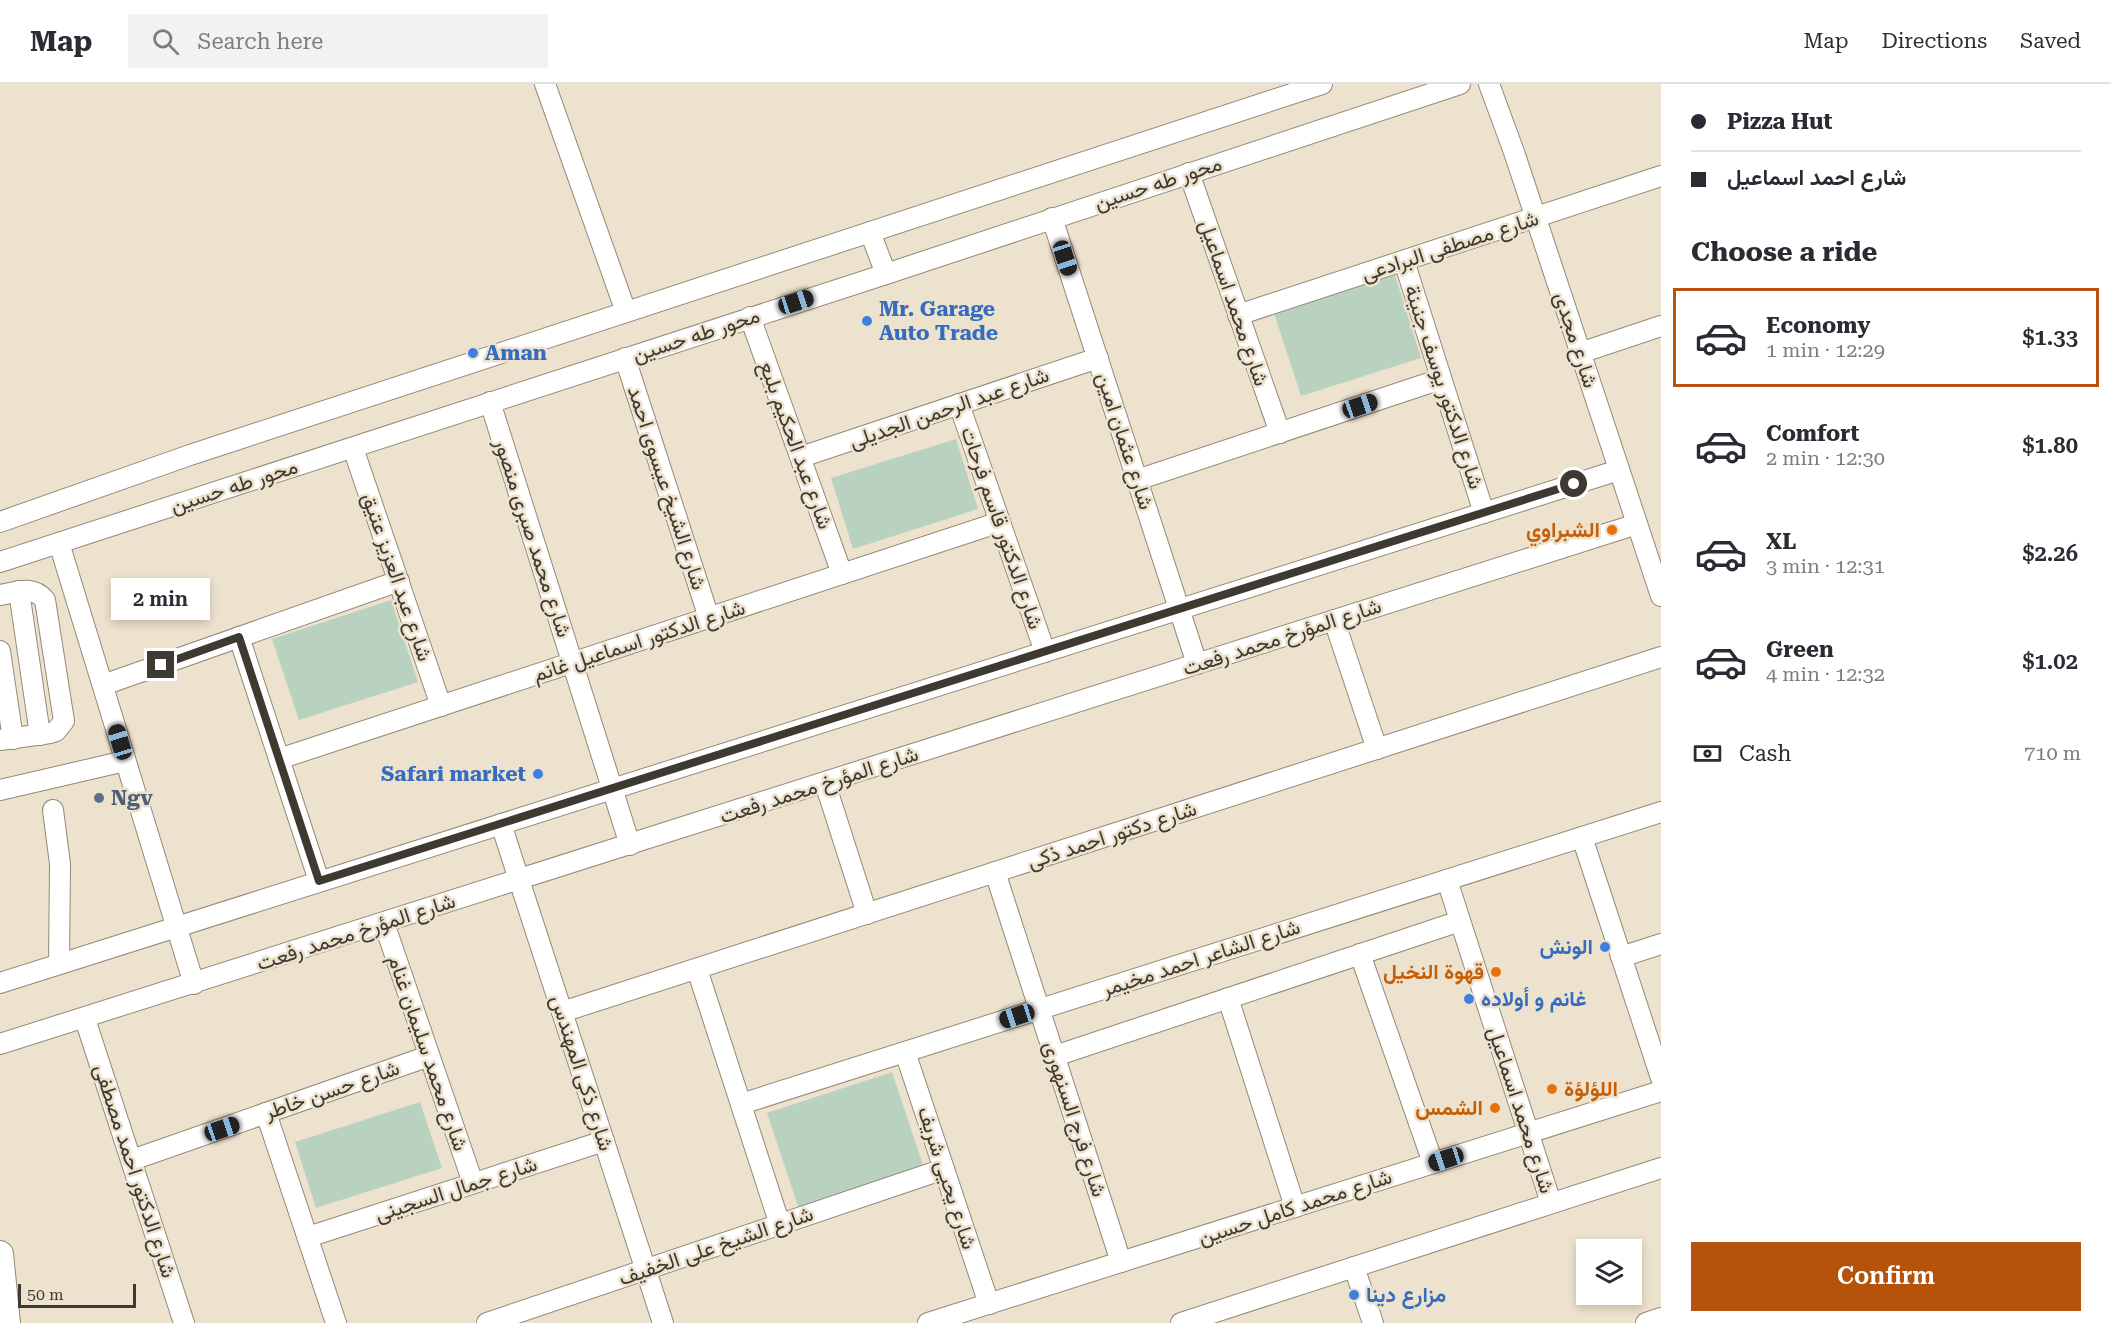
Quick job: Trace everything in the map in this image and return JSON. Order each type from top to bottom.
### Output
[{"type":"main road","points":[[0,1254],[6,1323]]},
{"type":"street","points":[[545,84],[626,312]]},
{"type":"street","name":"محور طه حسين","points":[[0,522],[202,452],[1322,84]]},
{"type":"street","name":"محور طه حسين","points":[[0,562],[750,316],[886,274],[1460,84]]},
{"type":"street","name":"شارع مجدى","points":[[1489,84],[1661,596]]},
{"type":"street","name":"شارع محمد اسماعيل","points":[[1189,173],[1280,433]]},
{"type":"street","name":"شارع مصطفى البرادعى","points":[[1238,315],[1661,176]]},
{"type":"street","name":"شارع عثمان امين","points":[[1052,218],[1197,664]]},
{"type":"street","points":[[870,232],[886,274]]},
{"type":"street","name":"شارع الدكتور يوسف جنينة","points":[[1404,261],[1484,513]]},
{"type":"street","name":"شارع عبد الحكيم بلبع","points":[[750,316],[842,574]]},
{"type":"street","points":[[1580,353],[1661,326]]},
{"type":"street","name":"شارع الشيخ عيسوى احمد","points":[[625,358],[709,618]]},
{"type":"street","name":"شارع عبد الرحمن الجديلى","points":[[801,458],[1098,358]]},
{"type":"street","points":[[1137,480],[1441,378]]},
{"type":"street","name":"شارع محمد صبرى منصور","points":[[490,402],[630,845]]},
{"type":"street","name":"شارع الدكتور قاسم فرحات","points":[[959,404],[1045,652]]},
{"type":"street","name":"شارع عبد العزيز عتيق","points":[[353,447],[441,706]]},
{"type":"street","points":[[0,983],[1619,470]]},
{"type":"street","name":"شارع الدكتور اسماعيل غانم","points":[[279,759],[1000,522]]},
{"type":"street","name":"شارع المؤرخ محمد رفعت","points":[[0,1044],[1637,524]]},
{"type":"street","points":[[59,543],[194,984]]},
{"type":"street","points":[[102,686],[399,581]]},
{"type":"street","points":[[0,651],[6,739],[40,735],[9,593]]},
{"type":"street","points":[[1334,620],[1377,749]]},
{"type":"street","points":[[239,637],[319,881]]},
{"type":"street","name":"شارع دكتور احمد ذكى","points":[[562,1012],[1661,657]]},
{"type":"street","points":[[0,790],[125,761]]},
{"type":"street","points":[[825,783],[867,914]]},
{"type":"street","points":[[53,810],[60,864],[59,964]]},
{"type":"street","name":"شارع الشاعر احمد مخيمر","points":[[741,1104],[1661,812]]},
{"type":"street","name":"شارع ذكى المهندس","points":[[501,824],[663,1323]]},
{"type":"street","points":[[1582,837],[1661,1078]]},
{"type":"street","name":"شارع فرج السنهورى","points":[[995,872],[1121,1262]]},
{"type":"street","name":"شارع محمد اسماعيل","points":[[1447,880],[1551,1203]]},
{"type":"street","points":[[1054,1056],[1460,921]]},
{"type":"street","name":"شارع محمد سليمان غنام","points":[[384,923],[472,1184]]},
{"type":"street","points":[[1621,957],[1661,944]]},
{"type":"street","points":[[1360,954],[1433,1163]]},
{"type":"street","points":[[697,969],[780,1225]]},
{"type":"street","points":[[1228,998],[1295,1207]]},
{"type":"street","name":"شارع الدكتور احمد مصطفى","points":[[85,1018],[184,1323]]},
{"type":"street","name":"شارع يحيى شريف","points":[[905,1052],[989,1304]]},
{"type":"street","name":"شارع حسن خاطر","points":[[132,1160],[429,1056]]},
{"type":"street","name":"شارع محمد كامل حسين","points":[[928,1323],[1661,1091]]},
{"type":"street","points":[[266,1113],[336,1323]]},
{"type":"street","name":"شارع جمال السجينى","points":[[308,1237],[604,1141]]},
{"type":"street","points":[[1181,1323],[1661,1168]]},
{"type":"street","name":"شارع الشيخ على الخفيف","points":[[487,1323],[944,1169]]},
{"type":"street","points":[[1354,1267],[1373,1323]]},
{"type":"street","points":[[1646,1323],[1661,1318]]},
{"type":"green space","points":[[1395,275],[1421,358],[1301,396],[1274,313]]},
{"type":"green space","points":[[956,439],[978,509],[853,549],[831,478]]},
{"type":"green space","points":[[391,600],[418,682],[299,720],[272,639]]},
{"type":"green space","points":[[892,1072],[924,1168],[799,1209],[767,1113]]},
{"type":"green space","points":[[420,1102],[442,1168],[316,1208],[295,1142]]},
{"type":"place","name":"Mr. Garage Auto Trade","points":[[867,321]]},
{"type":"place","name":"Aman","points":[[473,353]]},
{"type":"place","name":"الشبراوي","points":[[1612,530]]},
{"type":"place","name":"Safari market","points":[[538,774]]},
{"type":"place","name":"Ngv","points":[[99,798]]},
{"type":"place","name":"الونش","points":[[1605,947]]},
{"type":"place","name":"قهوة النخيل","points":[[1496,972]]},
{"type":"place","name":"غانم و أولاده","points":[[1469,999]]},
{"type":"place","name":"اللؤلؤة","points":[[1552,1089]]},
{"type":"place","name":"الشمس","points":[[1495,1108]]},
{"type":"place","name":"مزارع دينا","points":[[1354,1295]]},
{"type":"route","points":[[161,665],[239,637],[319,881],[1574,484]]}]
